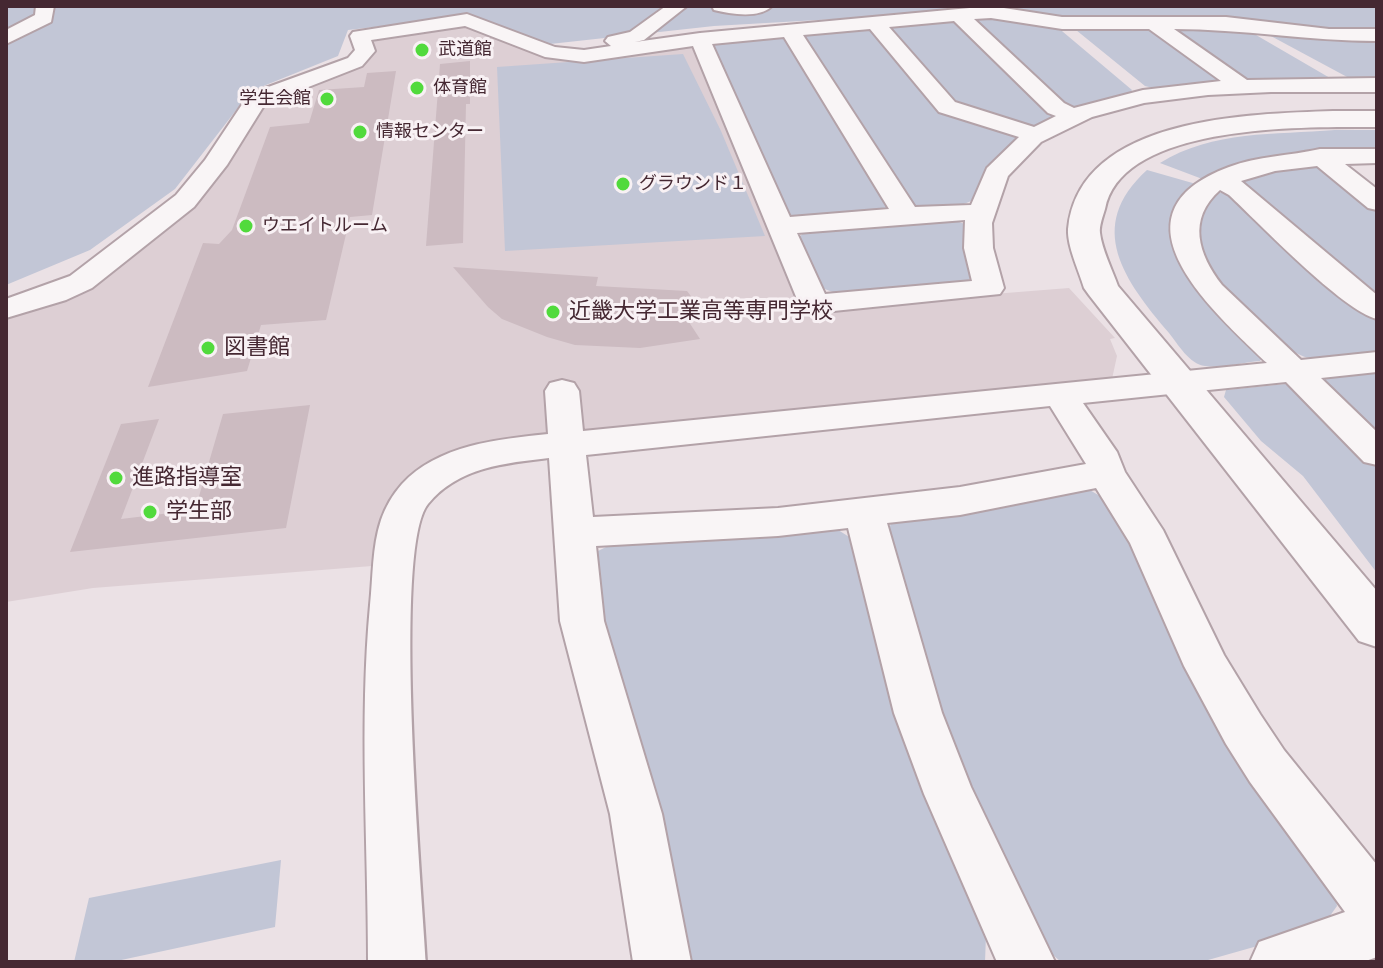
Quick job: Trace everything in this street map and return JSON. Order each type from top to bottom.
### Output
[{"type":"street","points":[[6,38],[44,18],[45,6]]},
{"type":"street","points":[[567,56],[577,48],[637,36],[678,6]]},
{"type":"street","points":[[721,6],[735,9],[763,6]]},
{"type":"street","points":[[6,309],[69,288],[149,229],[197,188],[257,99],[355,62],[365,51],[360,36],[467,20],[552,53],[584,56],[700,39],[991,12],[1062,23],[1226,23],[1329,35],[1377,35]]},
{"type":"street","points":[[959,15],[1056,108],[1074,116]]},
{"type":"street","points":[[875,23],[947,107],[1036,135]]},
{"type":"street","points":[[1153,23],[1240,85]]},
{"type":"street","points":[[1258,27],[1261,34],[1290,53]]},
{"type":"street","points":[[790,31],[907,216]]},
{"type":"street","points":[[700,39],[814,304],[989,288],[978,243],[980,213],[988,185],[1010,156],[1036,135],[1074,116],[1112,103],[1152,95],[1240,85],[1377,85]]},
{"type":"street","points":[[1312,63],[1350,85]]},
{"type":"street","points":[[1377,119],[1236,123],[1191,132],[1140,151],[1107,173],[1097,184],[1085,207],[1082,237],[1092,272],[1101,288],[1377,627]]},
{"type":"street","points":[[1320,156],[1377,202]]},
{"type":"street","points":[[1377,156],[1320,156],[1264,163],[1233,173],[1196,198],[1187,213],[1183,229],[1186,248],[1212,292],[1377,453]]},
{"type":"street","points":[[1219,180],[1238,189],[1331,274],[1377,310]]},
{"type":"street","points":[[782,226],[980,213]]},
{"type":"street","points":[[397,962],[388,666],[399,521],[407,504],[421,488],[460,462],[503,451],[566,444],[1377,362]]},
{"type":"street","points":[[562,391],[582,621],[636,814],[662,962]]},
{"type":"street","points":[[1059,394],[1104,461],[1106,473],[1149,540],[1207,666],[1243,729],[1267,766],[1377,909]]},
{"type":"street","points":[[575,533],[778,522],[864,513],[960,501],[1106,473]]},
{"type":"street","points":[[864,513],[918,713],[949,794],[1026,962]]},
{"type":"street","points":[[1279,962],[1377,929]]},
{"type":"shaded area","points":[[6,6],[1377,6],[1377,29],[1299,27],[1205,17],[1061,19],[1009,9],[714,26],[550,44],[471,16],[348,30],[338,56],[251,91],[175,189],[90,250],[6,285]]},
{"type":"shaded area","points":[[978,16],[1056,26],[1132,90],[1129,95],[1077,109],[1061,106],[973,21]]},
{"type":"shaded area","points":[[948,19],[958,22],[1052,113],[1050,120],[1039,127],[1022,127],[953,104],[889,28]]},
{"type":"shaded area","name":"近畿大学工業高等専門学校","points":[[465,24],[553,57],[684,45],[694,48],[804,309],[1069,288],[1115,338],[1110,339],[1117,356],[1112,379],[511,439],[382,518],[372,566],[93,588],[6,602],[6,315],[181,215],[210,188],[267,100],[352,68],[371,41],[379,36]]},
{"type":"shaded area","points":[[1173,26],[1244,28],[1330,78],[1325,82],[1252,82],[1240,79],[1167,29]]},
{"type":"shaded area","points":[[862,27],[874,30],[933,104],[1012,134],[1017,140],[986,170],[971,201],[941,208],[909,204],[802,37],[807,33]]},
{"type":"shaded area","points":[[1081,27],[1152,29],[1222,79],[1218,83],[1161,90],[1145,86],[1076,30]]},
{"type":"shaded area","points":[[1277,32],[1377,38],[1377,82],[1349,78],[1269,35]]},
{"type":"shaded area","points":[[774,36],[786,38],[890,206],[882,213],[802,220],[786,213],[711,46],[717,41]]},
{"type":"shaded area","name":"グラウンド１","points":[[683,54],[721,131],[765,236],[505,251],[497,67]]},
{"type":"shaded area","points":[[1335,130],[1377,130],[1377,152],[1310,153],[1268,158],[1226,170],[1205,180],[1160,163],[1180,152],[1223,139]]},
{"type":"shaded area","points":[[1305,162],[1323,167],[1377,211],[1377,300],[1243,184],[1243,176]]},
{"type":"shaded area","points":[[1147,170],[1196,184],[1178,207],[1172,231],[1176,254],[1205,299],[1264,355],[1260,361],[1211,367],[1194,362],[1138,294],[1126,274],[1115,233],[1118,212],[1128,191]]},
{"type":"shaded area","points":[[1216,192],[1234,195],[1377,319],[1377,353],[1310,358],[1281,343],[1246,312],[1215,277],[1199,248],[1201,218]]},
{"type":"shaded area","points":[[952,219],[967,225],[975,275],[964,283],[838,294],[822,288],[798,238],[807,230]]},
{"type":"shaded area","points":[[1377,371],[1377,438],[1323,386],[1326,376]]},
{"type":"shaded area","points":[[1285,384],[1299,389],[1377,468],[1377,573],[1303,476],[1261,441],[1224,397],[1226,390]]},
{"type":"shaded area","points":[[1088,489],[1105,499],[1335,895],[1337,906],[1327,920],[1268,943],[1201,962],[1061,962],[1042,945],[952,750],[886,539],[891,523],[900,519]]},
{"type":"shaded area","points":[[835,528],[854,540],[986,935],[985,962],[684,962],[599,621],[594,560],[598,551],[616,542]]},
{"type":"shaded area","points":[[281,860],[275,927],[112,962],[74,962],[89,898]]},
{"type":"building","points":[[470,61],[463,243],[426,246],[440,64]]},
{"type":"building","points":[[396,71],[372,215],[350,217],[326,320],[261,325],[247,371],[148,387],[203,243],[219,244],[232,230],[270,127],[309,123],[319,90],[364,87],[367,73]]},
{"type":"building","points":[[453,267],[598,277],[596,286],[687,291],[703,312],[685,316],[700,339],[640,348],[575,345],[547,337],[502,319]]},
{"type":"building","points":[[310,405],[286,528],[70,552],[121,424],[159,419],[121,519],[195,510],[223,414]]},
{"type":"place","name":"武道館","points":[[422,50]]},
{"type":"place","name":"体育館","points":[[417,88]]},
{"type":"place","name":"学生会館","points":[[327,99]]},
{"type":"place","name":"情報センター","points":[[360,132]]},
{"type":"place","name":"グラウンド１","points":[[623,184]]},
{"type":"place","name":"ウエイトルーム","points":[[246,226]]},
{"type":"place","name":"近畿大学工業高等専門学校","points":[[553,312]]},
{"type":"place","name":"図書館","points":[[208,348]]},
{"type":"place","name":"進路指導室","points":[[116,478]]},
{"type":"place","name":"学生部","points":[[150,512]]}]
